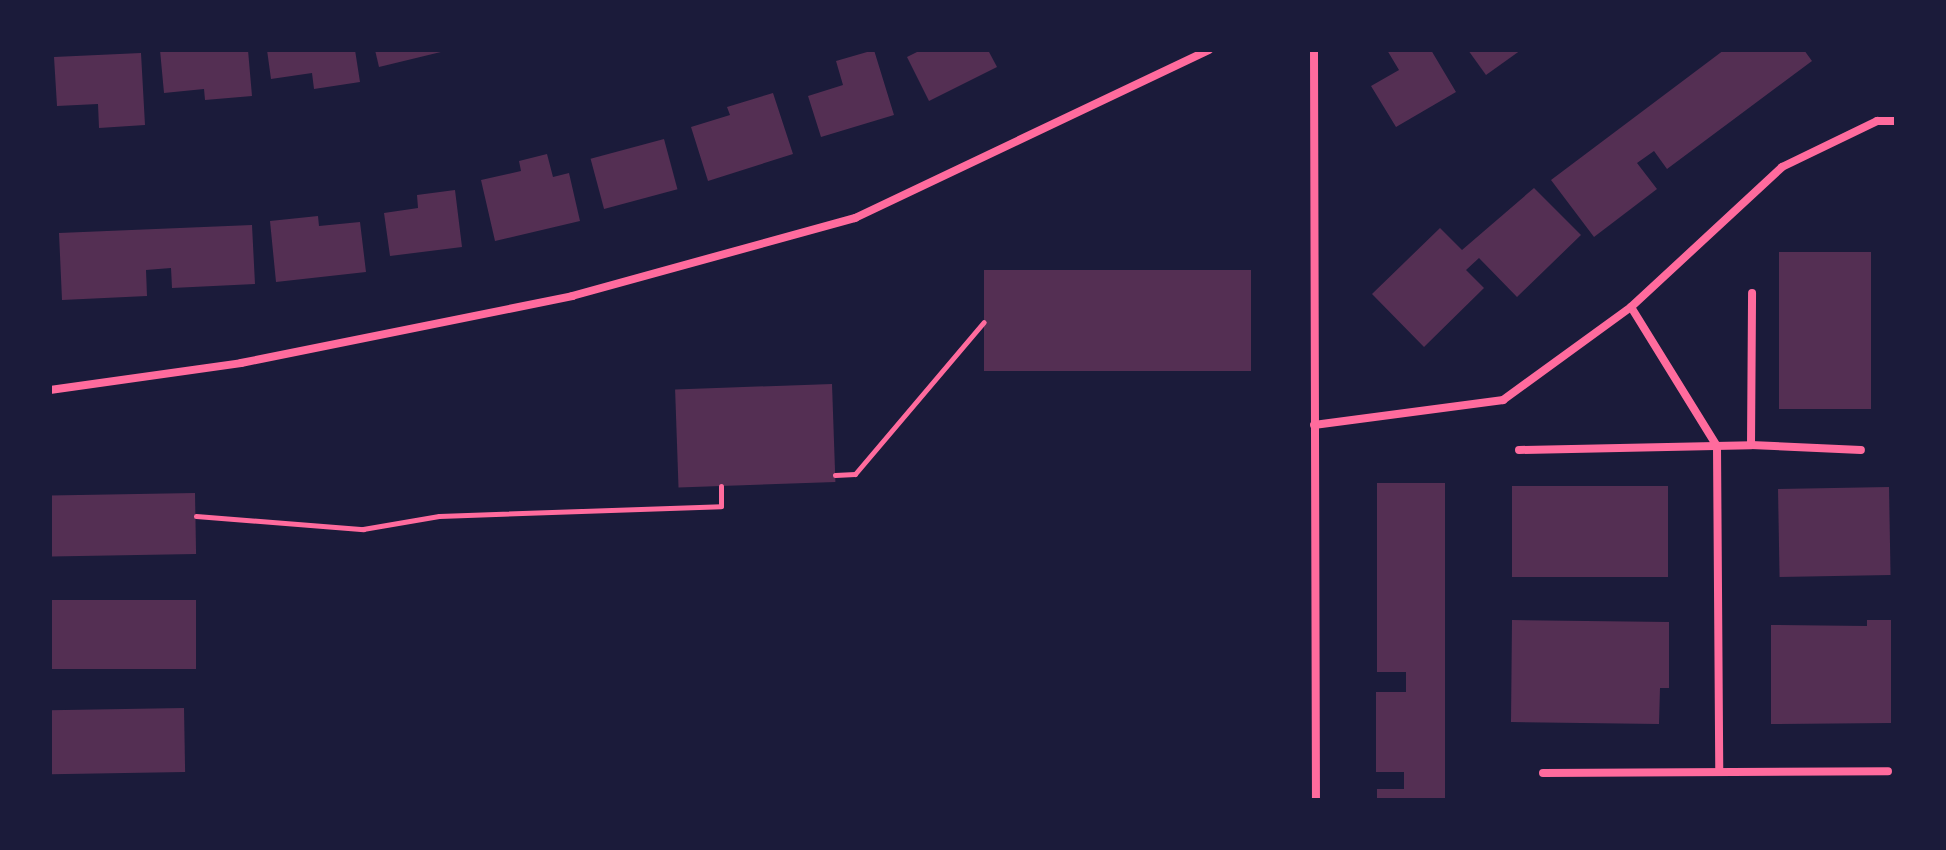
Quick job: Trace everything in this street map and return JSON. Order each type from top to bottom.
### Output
[{"type":"street","points":[[50,390],[241,363],[572,296],[855,218],[1209,50]]},
{"type":"street","points":[[1314,50],[1316,800]]},
{"type":"street","points":[[1314,425],[1503,400],[1631,307],[1782,167],[1877,121],[1896,121]]},
{"type":"street","points":[[1751,445],[1752,293]]},
{"type":"street","points":[[1631,307],[1717,446],[1719,772]]},
{"type":"street","points":[[1519,450],[1751,445],[1861,450]]},
{"type":"street","points":[[1543,773],[1888,771]]},
{"type":"path","points":[[835,475],[855,474],[984,322]]},
{"type":"path","points":[[196,516],[363,529],[439,516],[721,506],[721,486]]},
{"type":"building","points":[[160,50],[248,50],[252,96],[205,100],[204,89],[164,93]]},
{"type":"building","points":[[267,50],[355,50],[360,82],[314,89],[312,73],[271,79]]},
{"type":"building","points":[[375,50],[445,50],[445,51],[379,67]]},
{"type":"building","points":[[874,50],[894,115],[821,137],[808,96],[843,85],[836,61]]},
{"type":"building","points":[[921,50],[988,50],[997,67],[929,101],[907,57]]},
{"type":"building","points":[[1387,50],[1431,50],[1456,92],[1396,127],[1371,86],[1399,70]]},
{"type":"building","points":[[1468,50],[1521,50],[1486,75]]},
{"type":"building","points":[[1724,50],[1804,50],[1812,61],[1667,169],[1654,151],[1637,163],[1657,189],[1594,237],[1551,180]]},
{"type":"building","points":[[141,53],[145,125],[99,128],[98,104],[57,106],[54,57]]},
{"type":"building","points":[[773,93],[793,154],[708,181],[691,127],[730,115],[727,107]]},
{"type":"building","points":[[664,139],[677,189],[604,209],[591,159]]},
{"type":"building","points":[[547,154],[553,177],[569,173],[580,221],[495,241],[481,180],[521,171],[519,161]]},
{"type":"building","points":[[1534,188],[1581,235],[1517,297],[1479,258],[1466,270],[1484,288],[1424,347],[1372,294],[1440,228],[1462,250]]},
{"type":"building","points":[[455,190],[462,247],[390,256],[384,213],[418,208],[417,195]]},
{"type":"building","points":[[318,216],[319,226],[360,222],[366,272],[276,282],[270,221]]},
{"type":"building","points":[[252,225],[255,284],[172,288],[171,268],[146,270],[147,296],[62,300],[59,233]]},
{"type":"building","points":[[1779,252],[1871,252],[1871,409],[1779,409]]},
{"type":"building","points":[[984,270],[1251,270],[1251,371],[984,371]]},
{"type":"building","points":[[832,384],[835,482],[679,487],[675,389]]},
{"type":"building","points":[[1377,483],[1445,483],[1445,800],[1377,800],[1377,789],[1404,789],[1404,772],[1376,772],[1376,692],[1406,692],[1406,672],[1377,672]]},
{"type":"building","points":[[1512,486],[1668,486],[1668,577],[1512,577]]},
{"type":"building","points":[[1889,487],[1891,575],[1780,577],[1778,489]]},
{"type":"building","points":[[195,493],[196,554],[51,557],[50,496]]},
{"type":"building","points":[[50,600],[196,600],[196,669],[50,669]]},
{"type":"building","points":[[1512,620],[1669,622],[1669,688],[1660,688],[1659,724],[1511,722]]},
{"type":"building","points":[[1867,620],[1891,620],[1891,723],[1771,724],[1771,625],[1867,626]]},
{"type":"building","points":[[184,708],[185,772],[51,774],[50,710]]}]
